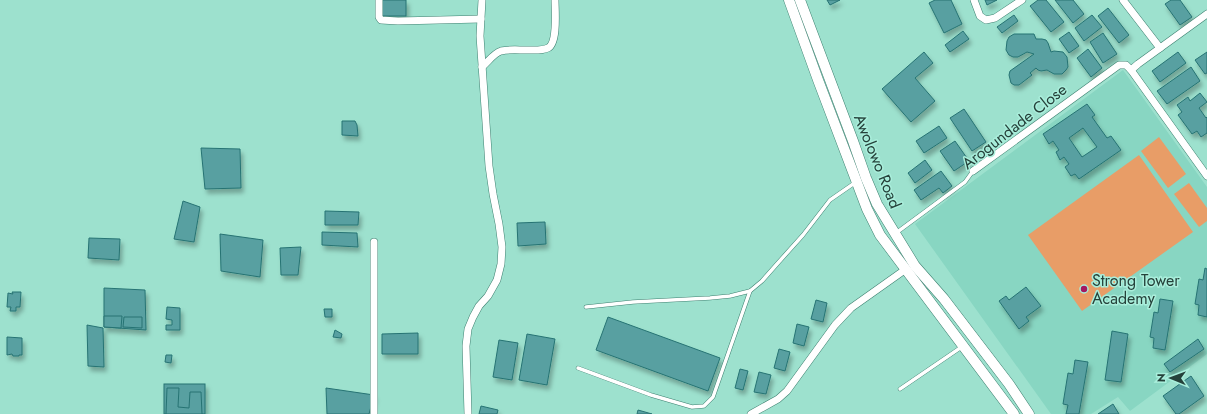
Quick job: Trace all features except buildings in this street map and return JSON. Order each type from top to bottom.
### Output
[{"type":"main road","name":"Awolowo Road","points":[[789,0],[856,182],[867,210],[880,235],[964,345],[1014,414]]},
{"type":"main road","name":"Awolowo Road","points":[[800,0],[877,204],[915,266],[944,299],[1004,378],[1029,414]]},
{"type":"street","points":[[379,0],[379,18],[381,20],[481,19]]},
{"type":"street","points":[[468,414],[466,346],[468,328],[472,317],[498,280],[502,247],[500,224],[493,194],[489,166],[480,36],[482,0]]},
{"type":"street","points":[[482,67],[500,51],[539,50],[548,48],[552,44],[554,34],[555,0]]},
{"type":"street","points":[[974,0],[980,16],[986,20],[995,18],[1022,0]]},
{"type":"street","points":[[1123,0],[1160,48]]},
{"type":"street","points":[[1207,14],[1131,70],[1207,176]]},
{"type":"street","name":"Arogundade Close","points":[[973,171],[1119,65],[1126,65],[1131,70]]},
{"type":"street","points":[[374,242],[374,414]]},
{"type":"street","points":[[752,414],[778,399],[787,391],[835,325],[852,308],[906,269]]},
{"type":"lane","name":"Arogundade Close","points":[[895,234],[964,182],[973,171]]},
{"type":"lane","points":[[586,307],[633,302],[710,298],[730,296],[750,291],[762,281],[803,235],[830,200],[856,182]]},
{"type":"lane","points":[[578,368],[651,395],[692,407],[704,406],[713,397],[750,291]]},
{"type":"lane","points":[[900,389],[964,345]]},
{"type":"shaded area","name":"Strong Tower Academy","points":[[1123,70],[1207,187],[1207,354],[1130,411],[1118,397],[1091,414],[1051,414],[915,224]]},
{"type":"shaded area","points":[[1159,137],[1186,174],[1168,188],[1141,151]]},
{"type":"shaded area","points":[[1139,155],[1193,232],[1082,311],[1028,235]]},
{"type":"shaded area","points":[[1189,183],[1207,208],[1207,221],[1199,227],[1174,194]]},
{"type":"place","name":"Strong Tower Academy","points":[[1084,289]]}]
